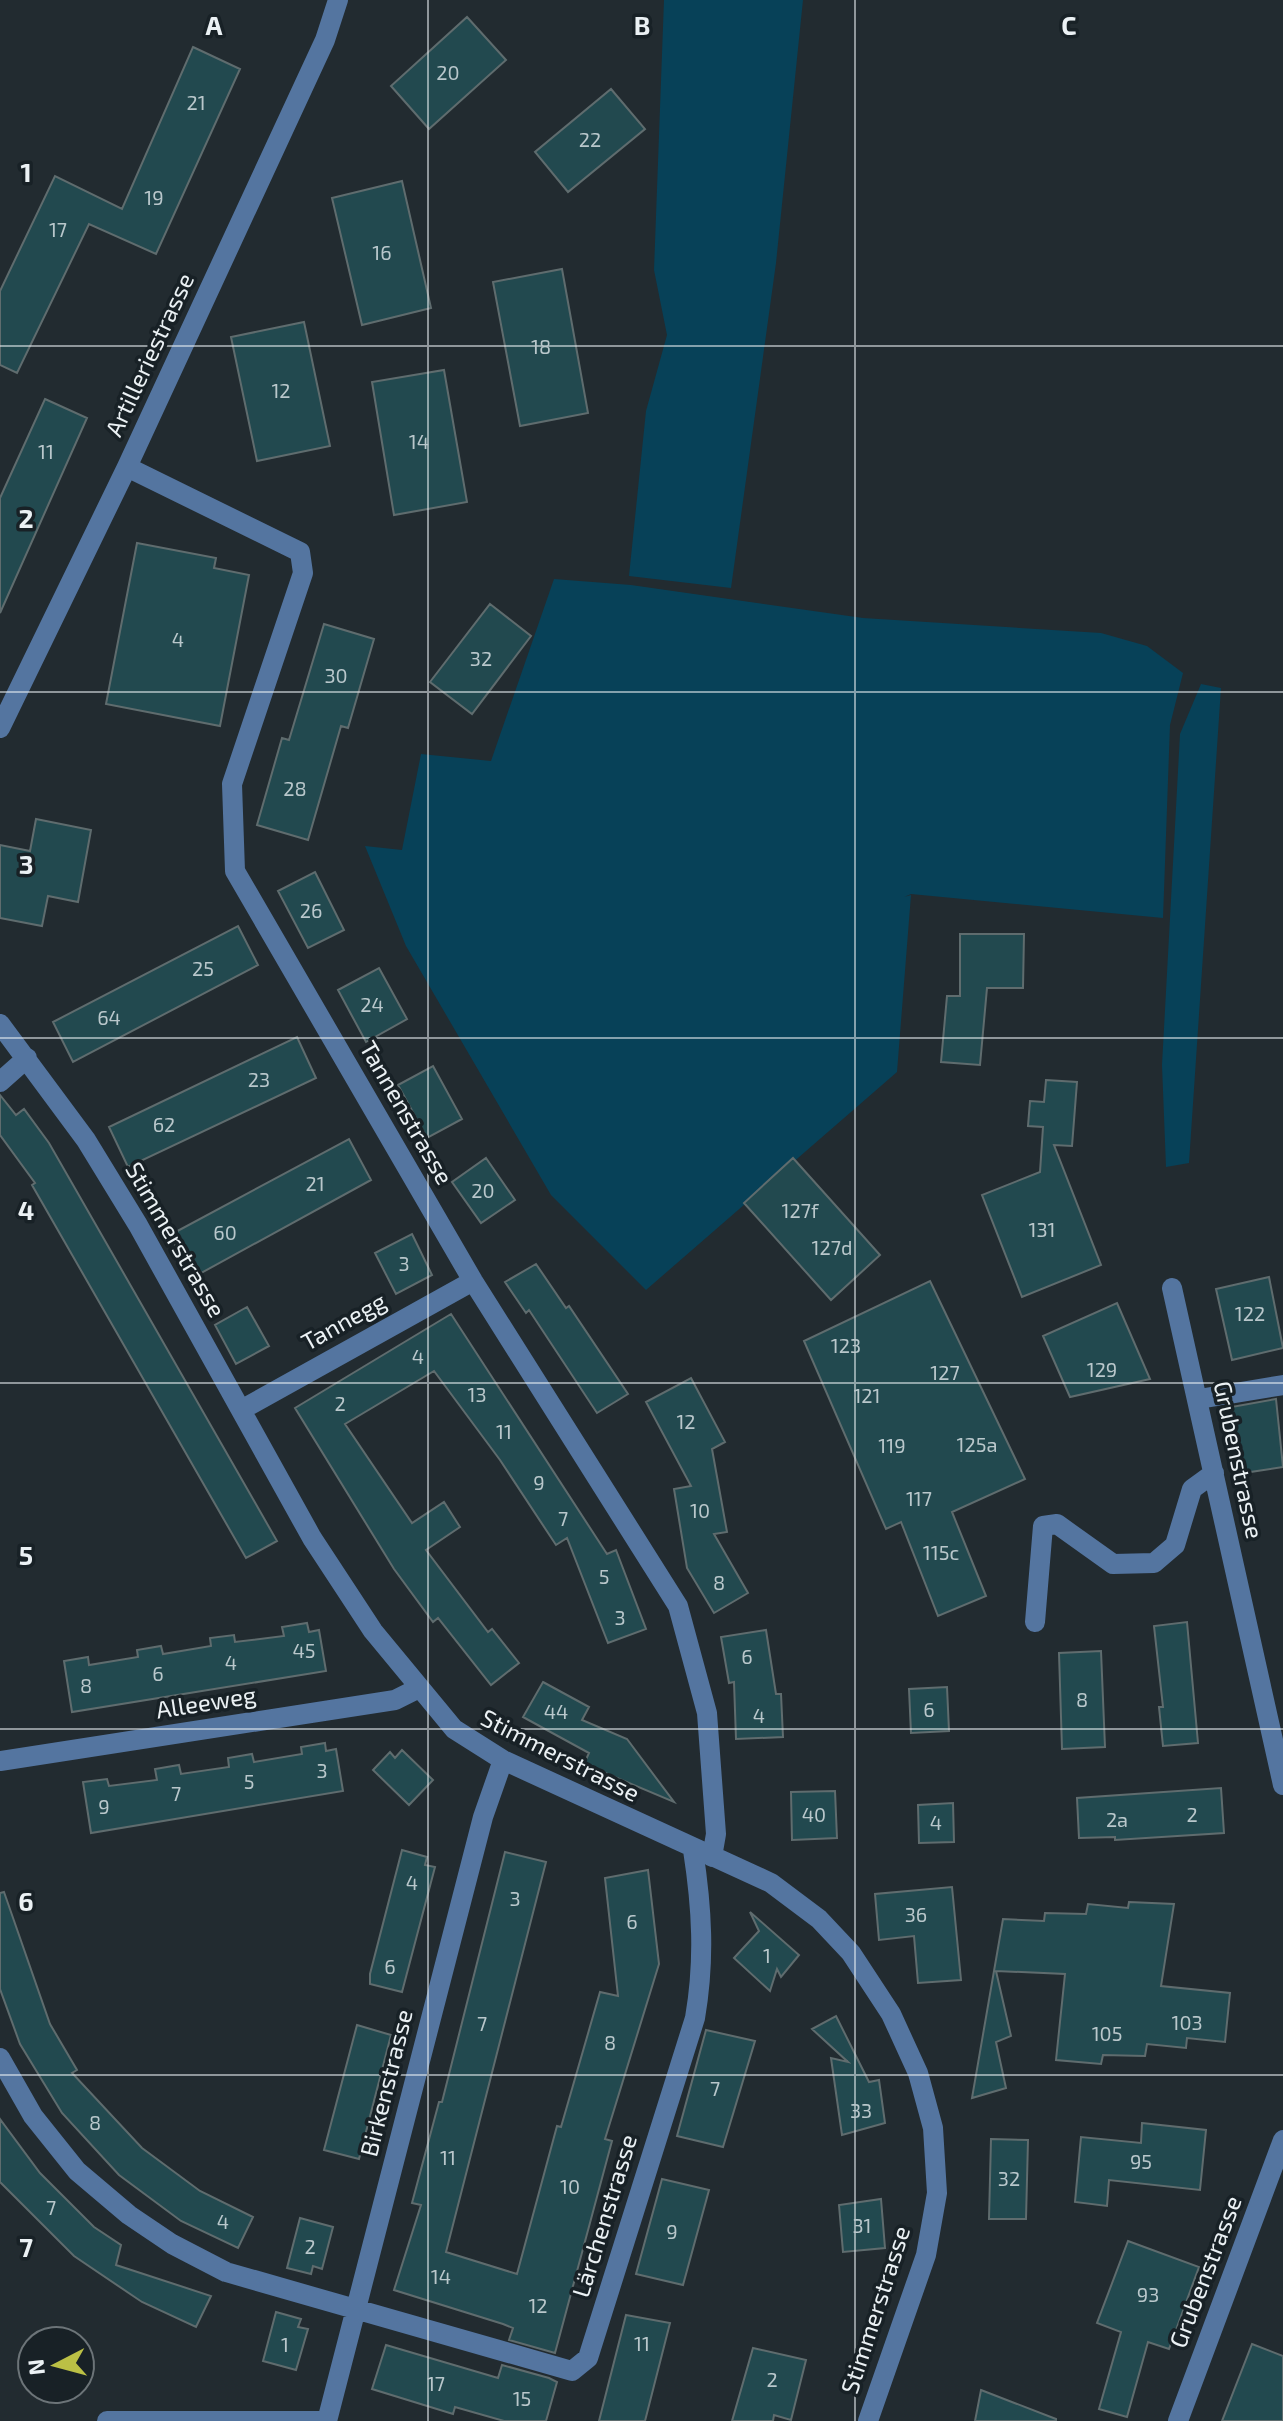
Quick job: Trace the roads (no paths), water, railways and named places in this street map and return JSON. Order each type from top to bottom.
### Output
[{"type":"street","name":"Artilleriestrasse","points":[[0,728],[127,467],[325,40],[338,0]]},
{"type":"street","name":"Tannenstrasse","points":[[127,467],[300,552],[303,573],[232,784],[235,871],[473,1281],[678,1606],[707,1713],[716,1834],[702,1854]]},
{"type":"street","name":"Stimmerstrasse","points":[[0,1024],[86,1140],[138,1225],[312,1538],[373,1631],[417,1689],[454,1729],[503,1760],[702,1854],[771,1883],[819,1919],[842,1942],[880,1995],[918,2073],[933,2128],[937,2193],[926,2255],[868,2421]]},
{"type":"street","points":[[0,1082],[27,1058]]},
{"type":"street","name":"Tannegg","points":[[241,1410],[473,1281]]},
{"type":"street","name":"Grubenstrasse","points":[[1172,1288],[1283,1785]]},
{"type":"street","points":[[1199,1399],[1283,1385]]},
{"type":"street","points":[[1035,1622],[1043,1526],[1057,1524],[1113,1564],[1154,1563],[1175,1545],[1192,1489],[1214,1473]]},
{"type":"street","name":"Alleeweg","points":[[0,1761],[395,1700],[417,1689]]},
{"type":"street","name":"Birkenstrasse","points":[[108,2420],[327,2421],[483,1817],[503,1760]]},
{"type":"street","name":"Lärchenstrasse","points":[[356,2310],[572,2371],[588,2358],[695,2018],[703,1973],[702,1854]]},
{"type":"street","points":[[0,2058],[33,2116],[77,2171],[129,2215],[172,2244],[226,2272],[356,2310]]},
{"type":"street","name":"Grubenstrasse","points":[[1178,2421],[1283,2140]]}]
